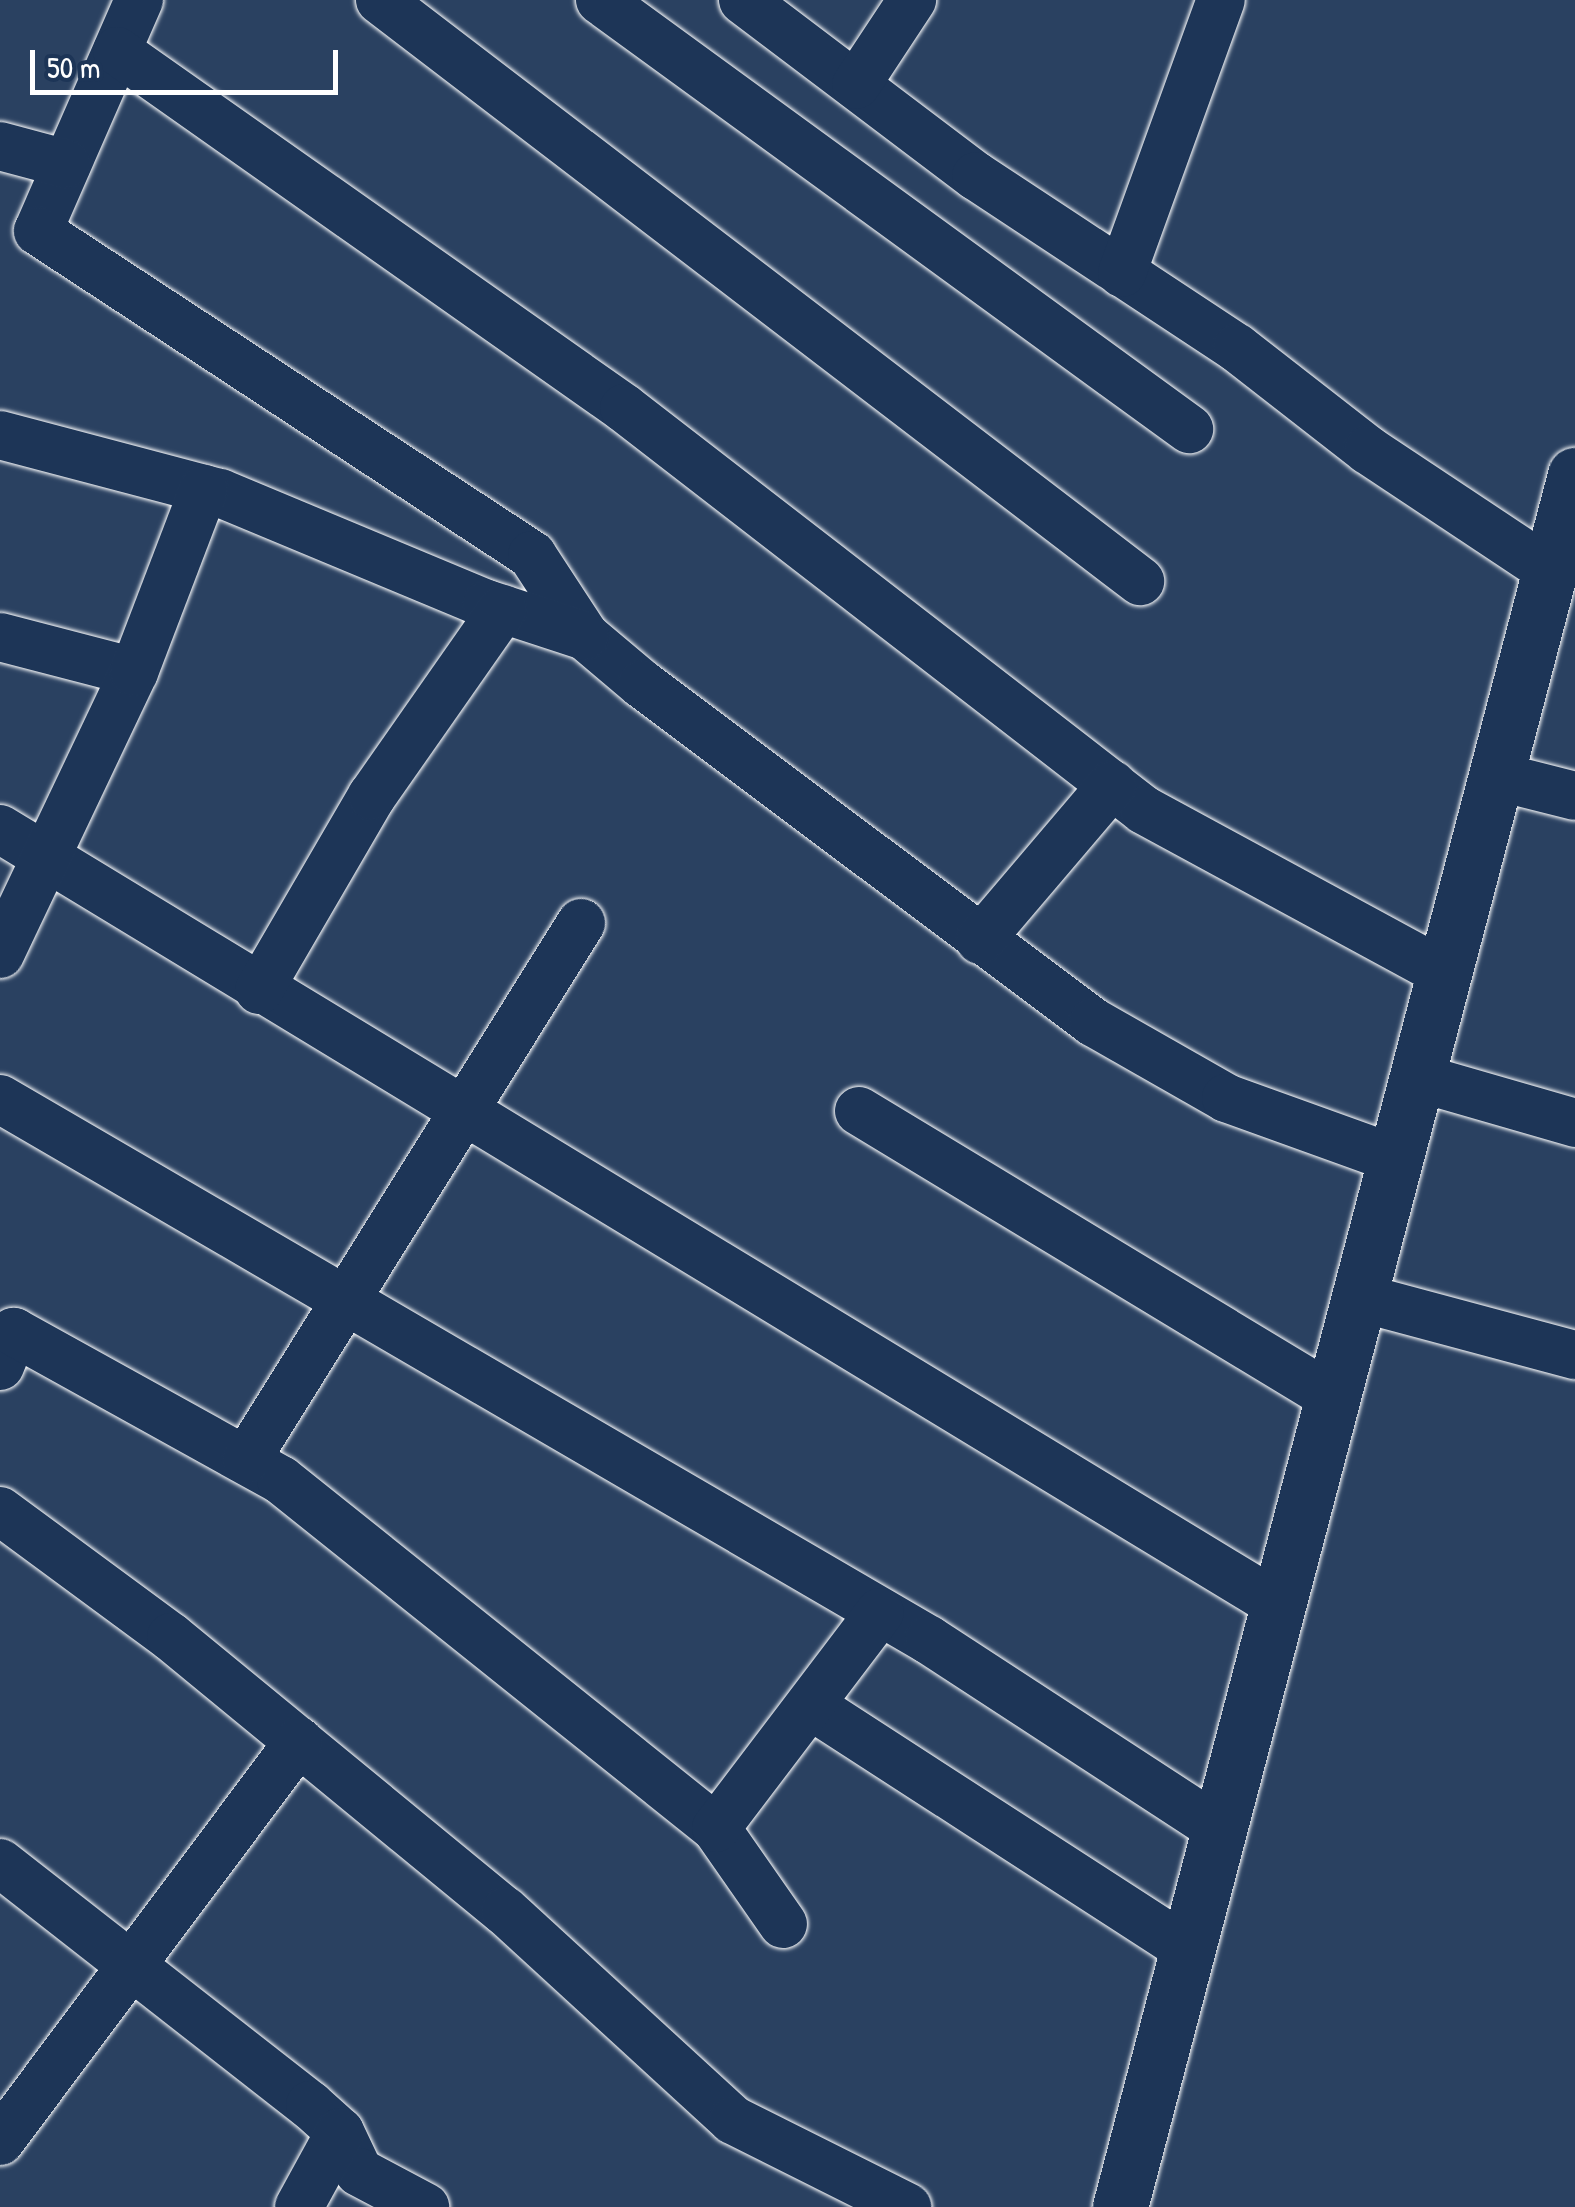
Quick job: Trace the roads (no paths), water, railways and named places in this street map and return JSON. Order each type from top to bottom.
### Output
[{"type":"street","points":[[139,0],[38,230],[532,556],[586,636],[980,940],[1093,1022],[1226,1098],[1395,1158]]},
{"type":"street","points":[[380,0],[1140,581]]},
{"type":"street","points":[[600,0],[1188,429]]},
{"type":"street","points":[[743,0],[856,85],[1122,272],[1560,562]]},
{"type":"street","points":[[856,85],[912,0]]},
{"type":"street","points":[[1122,272],[1220,0]]},
{"type":"street","points":[[116,51],[624,408],[1112,785],[1223,858],[1444,973]]},
{"type":"street","points":[[0,146],[67,164]]},
{"type":"street","points":[[0,434],[204,489],[503,609],[586,636]]},
{"type":"street","points":[[1120,2207],[1496,776],[1560,562],[1575,475]]},
{"type":"street","points":[[0,954],[134,672],[204,489]]},
{"type":"street","points":[[258,990],[372,796],[503,609]]},
{"type":"street","points":[[0,637],[134,672]]},
{"type":"street","points":[[1496,776],[1575,796]]},
{"type":"street","points":[[980,940],[1112,785]]},
{"type":"street","points":[[0,830],[43,860],[1277,1604]]},
{"type":"street","points":[[246,1460],[581,923]]},
{"type":"street","points":[[1416,1078],[1575,1123]]},
{"type":"street","points":[[0,1099],[880,1612],[1220,1830]]},
{"type":"street","points":[[859,1111],[1332,1397]]},
{"type":"street","points":[[1358,1297],[1575,1356]]},
{"type":"street","points":[[0,1366],[14,1332],[246,1460],[388,1562],[716,1828],[784,1924]]},
{"type":"street","points":[[0,1511],[299,1742],[505,1911],[734,2120],[906,2207]]},
{"type":"street","points":[[716,1828],[880,1612]]},
{"type":"street","points":[[810,1705],[1188,1950]]},
{"type":"street","points":[[0,2142],[299,1742]]},
{"type":"street","points":[[0,1862],[340,2132],[360,2172],[426,2207]]},
{"type":"street","points":[[299,2207],[340,2132]]}]
